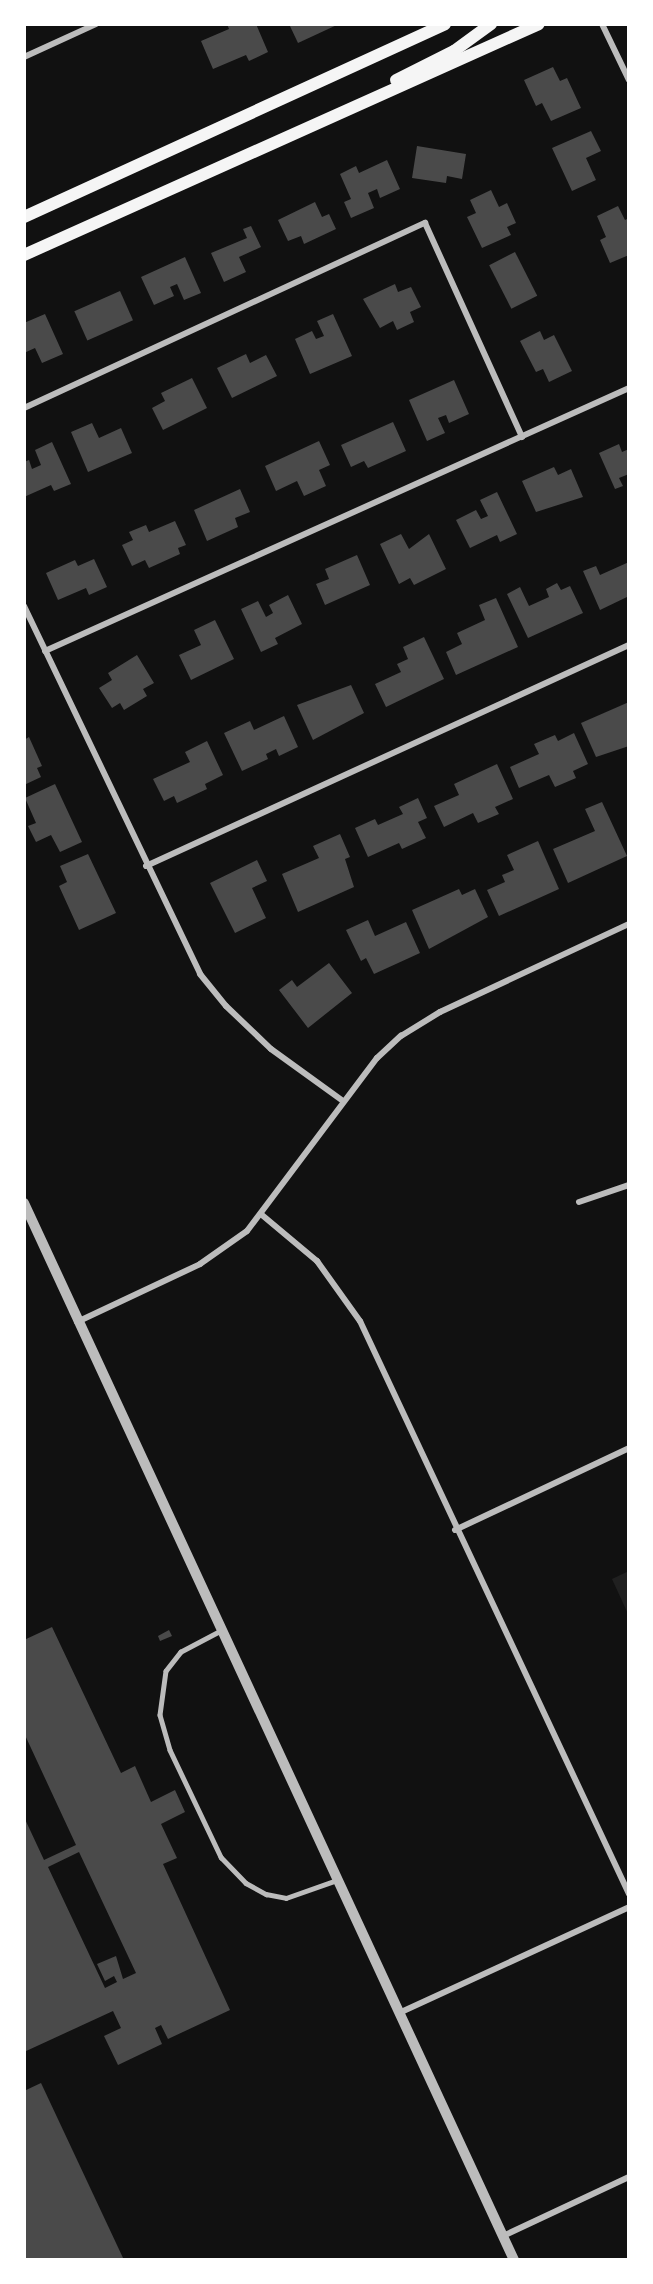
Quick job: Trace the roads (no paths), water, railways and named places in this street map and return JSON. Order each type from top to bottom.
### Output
[{"type":"main road","points":[[24,217],[445,24]]},
{"type":"main road","points":[[347,110],[384,86],[454,51],[491,24]]},
{"type":"main road","points":[[24,255],[539,24]]},
{"type":"street","points":[[24,57],[80,27],[96,24]]},
{"type":"street","points":[[602,24],[629,80]]},
{"type":"street","points":[[24,408],[425,223],[522,436]]},
{"type":"street","points":[[45,651],[629,388]]},
{"type":"street","points":[[24,606],[190,958],[221,1000],[271,1049],[343,1101]]},
{"type":"street","points":[[146,866],[629,645]]},
{"type":"street","points":[[77,1322],[200,1264],[232,1243],[262,1215],[343,1101],[382,1052],[419,1023],[629,924]]},
{"type":"street","points":[[579,1202],[629,1185]]},
{"type":"street","points":[[24,1203],[77,1322],[514,2260]]},
{"type":"street","points":[[262,1215],[317,1261],[346,1299],[629,1894]]},
{"type":"street","points":[[455,1530],[629,1448]]},
{"type":"street","points":[[399,2013],[629,1907]]},
{"type":"street","points":[[503,2236],[629,2177]]},
{"type":"lane","points":[[221,1631],[181,1652],[166,1671],[159,1704],[170,1750],[221,1857],[246,1883],[266,1894],[286,1898],[337,1880]]}]
